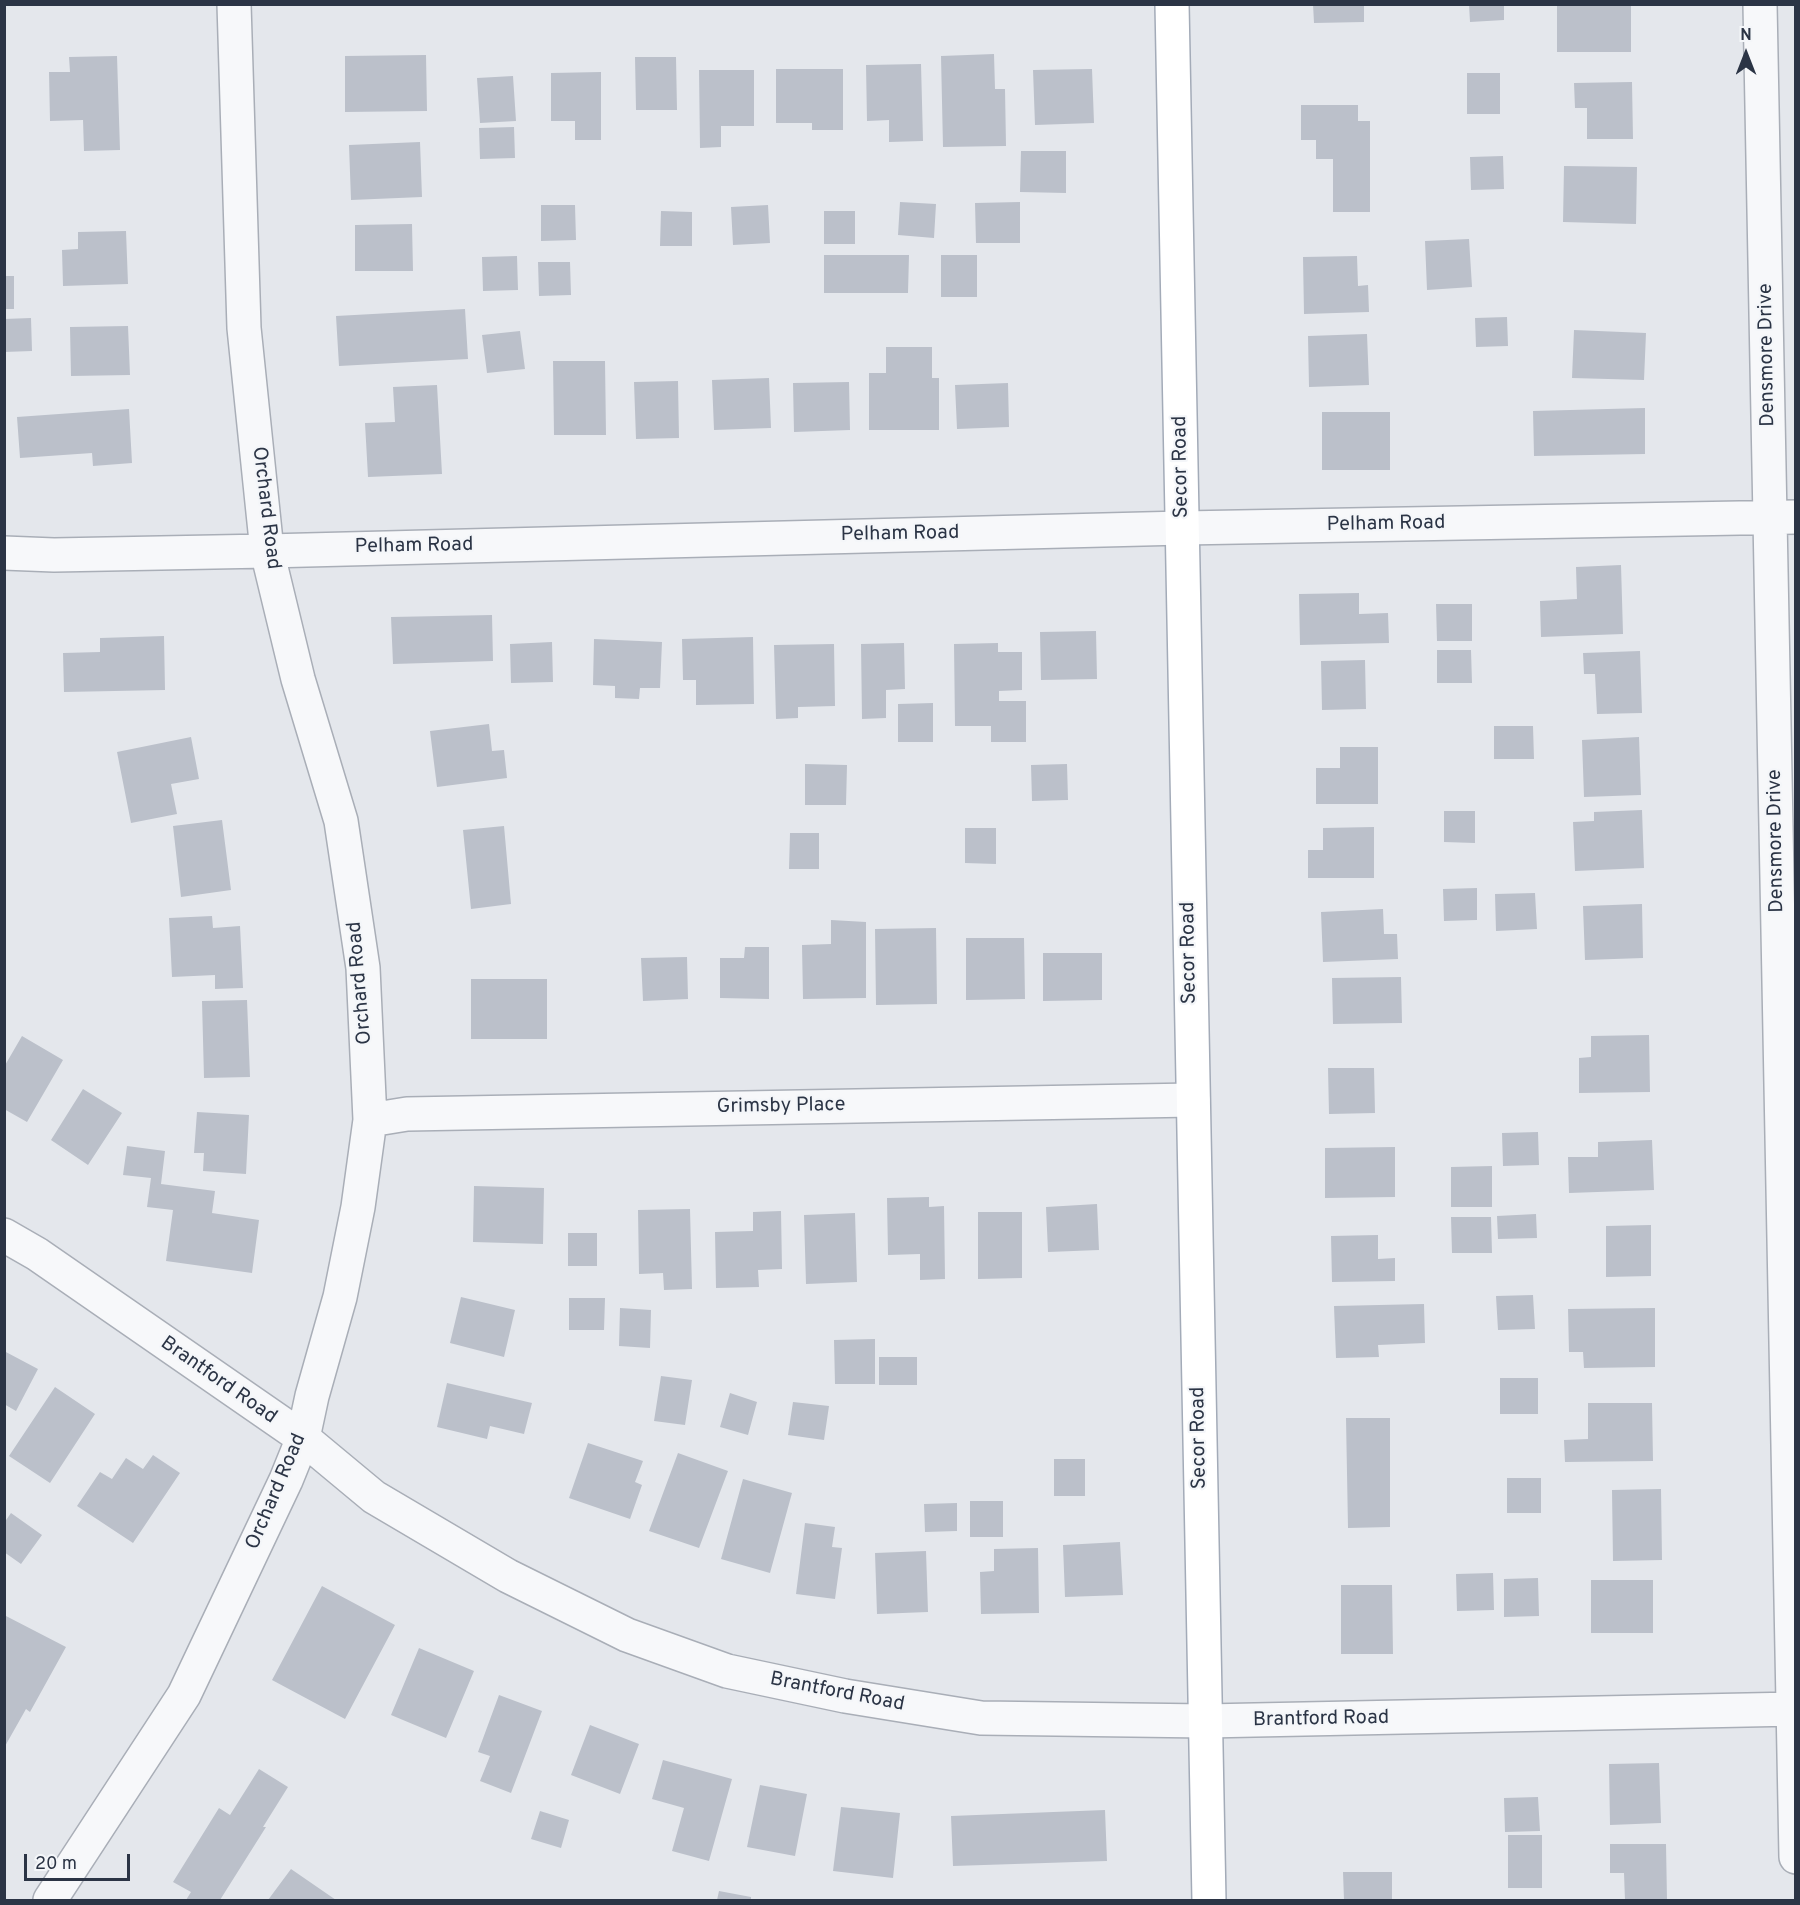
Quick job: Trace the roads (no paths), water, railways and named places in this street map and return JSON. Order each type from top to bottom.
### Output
[{"type":"main road","name":"Secor Road","points":[[1172,4],[1209,1900]]},
{"type":"street","name":"Orchard Road","points":[[50,1900],[184,1695],[286,1480],[303,1438],[312,1396],[340,1297],[358,1207],[370,1120],[363,968],[341,821],[298,679],[267,551],[244,328],[234,4]]},
{"type":"street","name":"Densmore Drive","points":[[1761,4],[1783,517],[1796,1857]]},
{"type":"street","name":"Pelham Road","points":[[4,553],[54,555],[267,551],[1183,528],[1783,517]]},
{"type":"street","name":"Grimsby Place","points":[[370,1120],[419,1113],[1193,1100]]},
{"type":"street","name":"Brantford Road","points":[[4,1235],[37,1254],[303,1438],[374,1497],[508,1576],[627,1635],[727,1671],[845,1696],[981,1718],[1206,1721],[1794,1709]]}]
